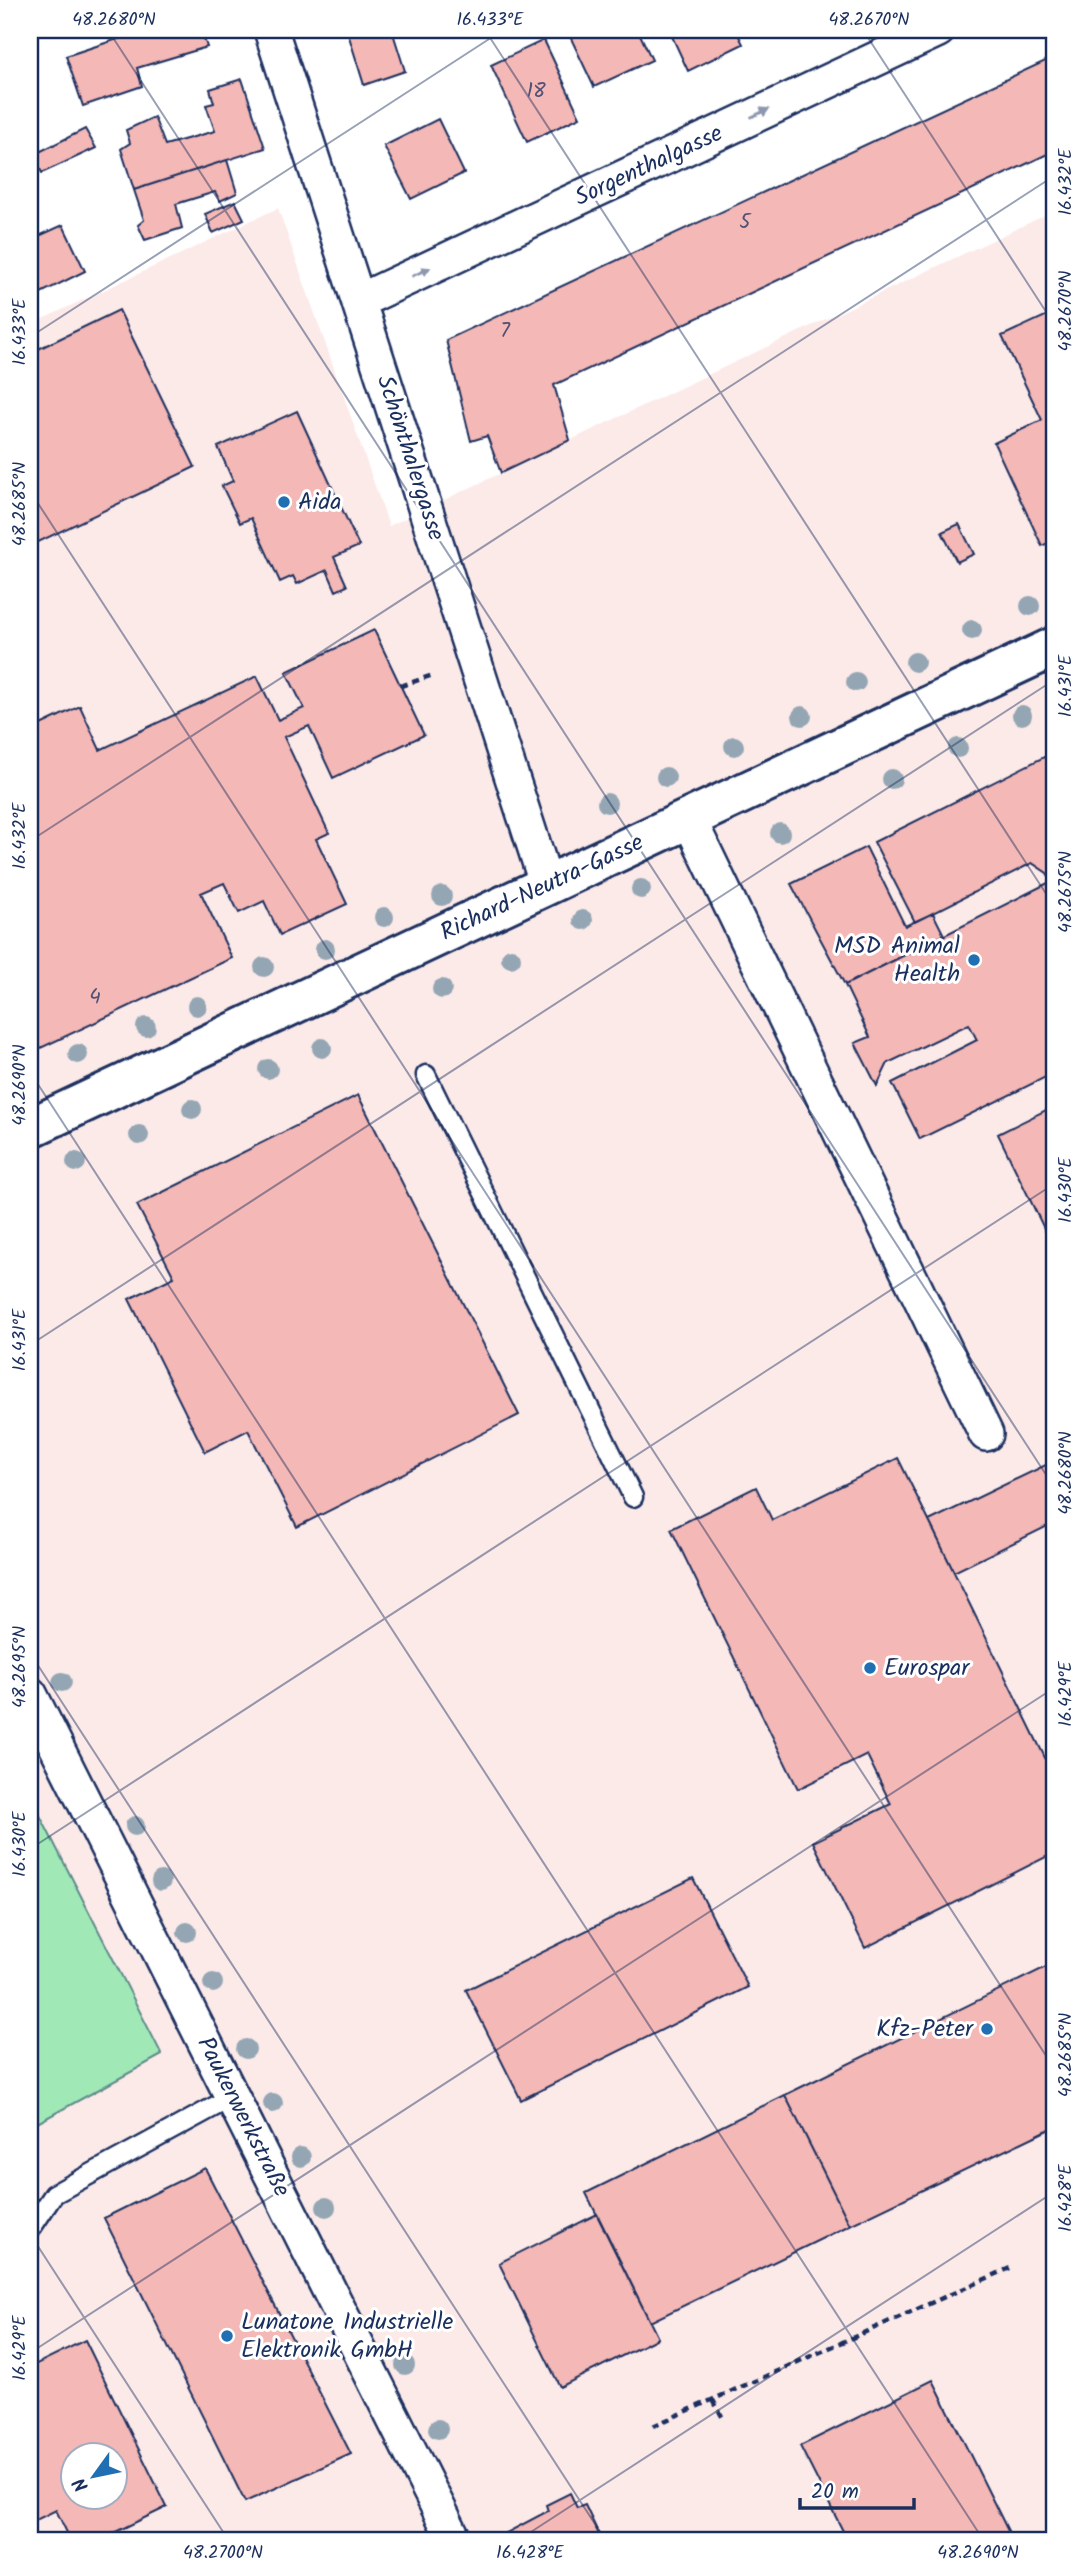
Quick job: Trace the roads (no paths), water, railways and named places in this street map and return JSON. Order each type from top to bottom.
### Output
[{"type":"street","name":"Schönthalergasse","points":[[271,30],[547,886]]},
{"type":"street","name":"Sorgenthalgasse","points":[[359,301],[938,30]]},
{"type":"street","name":"Richard-Neutra-Gasse","points":[[30,1128],[1054,648]]},
{"type":"street","points":[[689,819],[986,1434]]},
{"type":"street","name":"Paukerwerkstraße","points":[[30,1694],[455,2541]]},
{"type":"lane","points":[[426,1075],[633,1497]]},
{"type":"lane","points":[[30,2230],[54,2194],[232,2097]]},
{"type":"place","name":"Aida","points":[[284,502]]},
{"type":"place","name":"MSD Animal Health","points":[[974,960]]},
{"type":"place","name":"Eurospar","points":[[870,1668]]},
{"type":"place","name":"Kfz-Peter","points":[[987,2029]]},
{"type":"place","name":"Lunatone Industrielle Elektronik GmbH","points":[[227,2336]]}]
